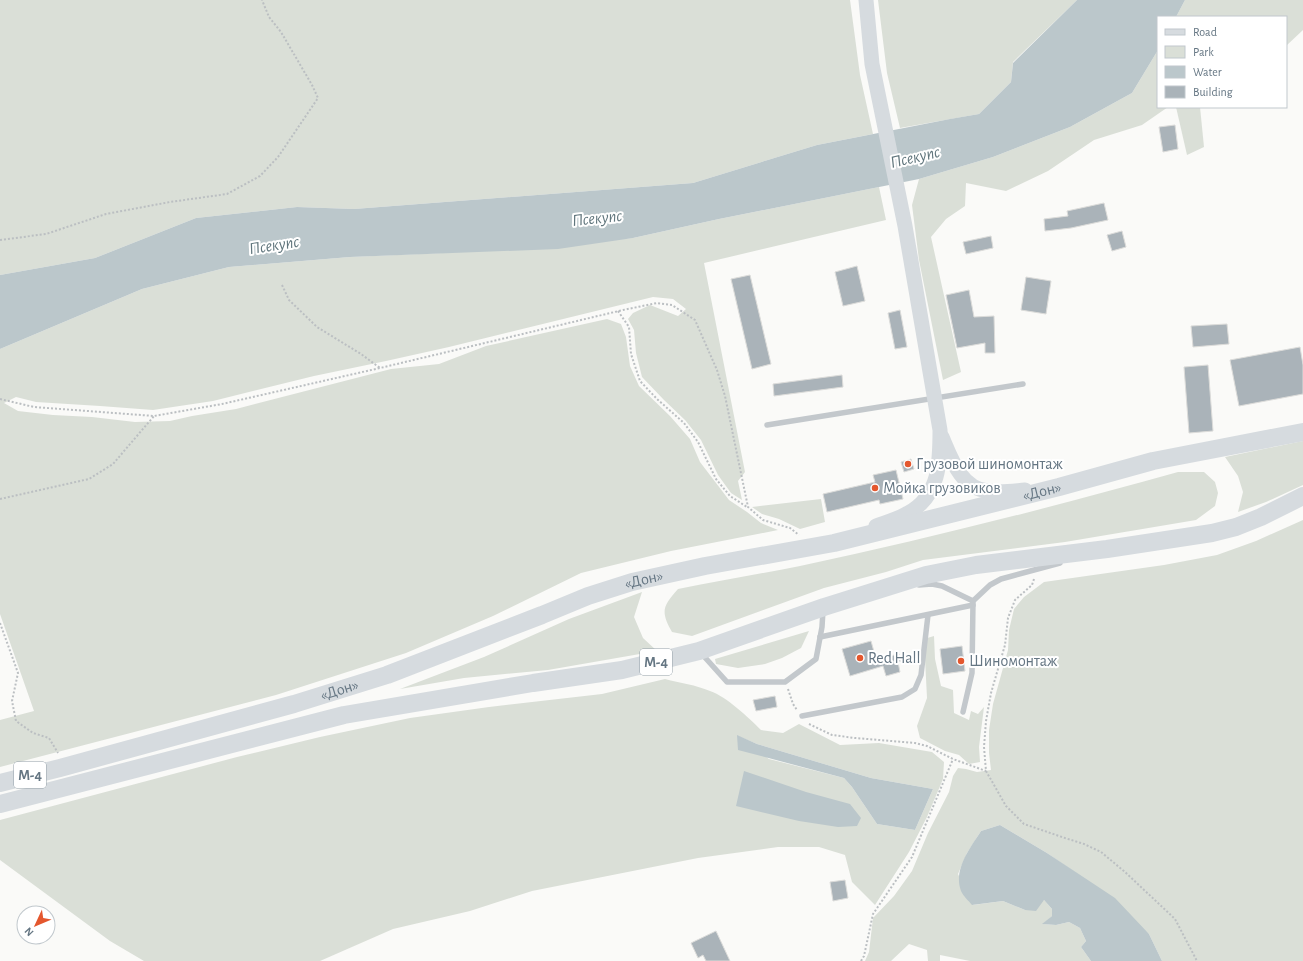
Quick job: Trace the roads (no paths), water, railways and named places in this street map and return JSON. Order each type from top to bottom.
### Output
[{"type":"highway","name":"«Дон»","points":[[0,782],[60,768],[294,704],[387,675],[588,596],[632,582],[705,566],[834,543],[1059,487],[1152,461],[1303,432]]},
{"type":"highway","name":"«Дон»","points":[[0,804],[344,715],[533,683],[622,670],[699,651],[824,607],[926,575],[976,565],[1107,550],[1212,533],[1236,527],[1261,517],[1303,496]]},
{"type":"main road","points":[[866,0],[872,64],[905,226],[940,430]]},
{"type":"main road","name":"М-4","points":[[940,430],[959,472],[976,488],[987,491],[1011,491],[1059,487]]},
{"type":"main road","name":"М-4","points":[[834,543],[908,513],[922,503],[931,492],[935,483],[940,451],[940,430]]},
{"type":"lane","points":[[767,425],[1023,384]]},
{"type":"lane","name":"М-4","points":[[1070,560],[1107,550]]},
{"type":"lane","points":[[820,637],[928,615],[973,603],[990,586],[1001,579],[1063,562]]},
{"type":"lane","name":"М-4","points":[[858,596],[918,585],[932,584],[942,586],[973,603]]},
{"type":"lane","points":[[963,712],[972,673],[973,603]]},
{"type":"lane","points":[[699,651],[727,682],[785,682],[816,659],[824,607]]},
{"type":"lane","points":[[802,716],[902,697],[915,689],[921,675],[928,615]]},
{"type":"water","name":"Псекупс","points":[[1077,0],[1185,0],[1177,16],[1157,16],[1157,52],[1132,93],[1070,127],[993,157],[919,179],[719,219],[633,238],[558,249],[350,257],[229,267],[142,289],[0,349],[0,275],[95,258],[196,218],[297,207],[354,209],[693,183],[817,145],[979,114],[1011,82],[1013,63]]},
{"type":"water","points":[[737,735],[757,744],[871,778],[933,789],[915,830],[877,824],[852,787],[844,778],[738,750]]},
{"type":"water","points":[[744,771],[806,792],[850,804],[861,818],[857,826],[838,827],[799,821],[736,806]]},
{"type":"water","points":[[1000,825],[1047,853],[1115,898],[1149,934],[1162,961],[1091,961],[1081,947],[1086,941],[1080,928],[1069,922],[1056,925],[1042,924],[1052,916],[1052,909],[1044,900],[1036,911],[1025,910],[1003,901],[972,905],[961,891],[959,875],[961,867],[981,831]]},
{"type":"place","name":"Грузовой шиномонтаж","points":[[908,464]]},
{"type":"place","name":"Мойка грузовиков","points":[[875,488]]},
{"type":"place","name":"Red Hall","points":[[860,658]]},
{"type":"place","name":"Шиномонтаж","points":[[961,661]]}]
